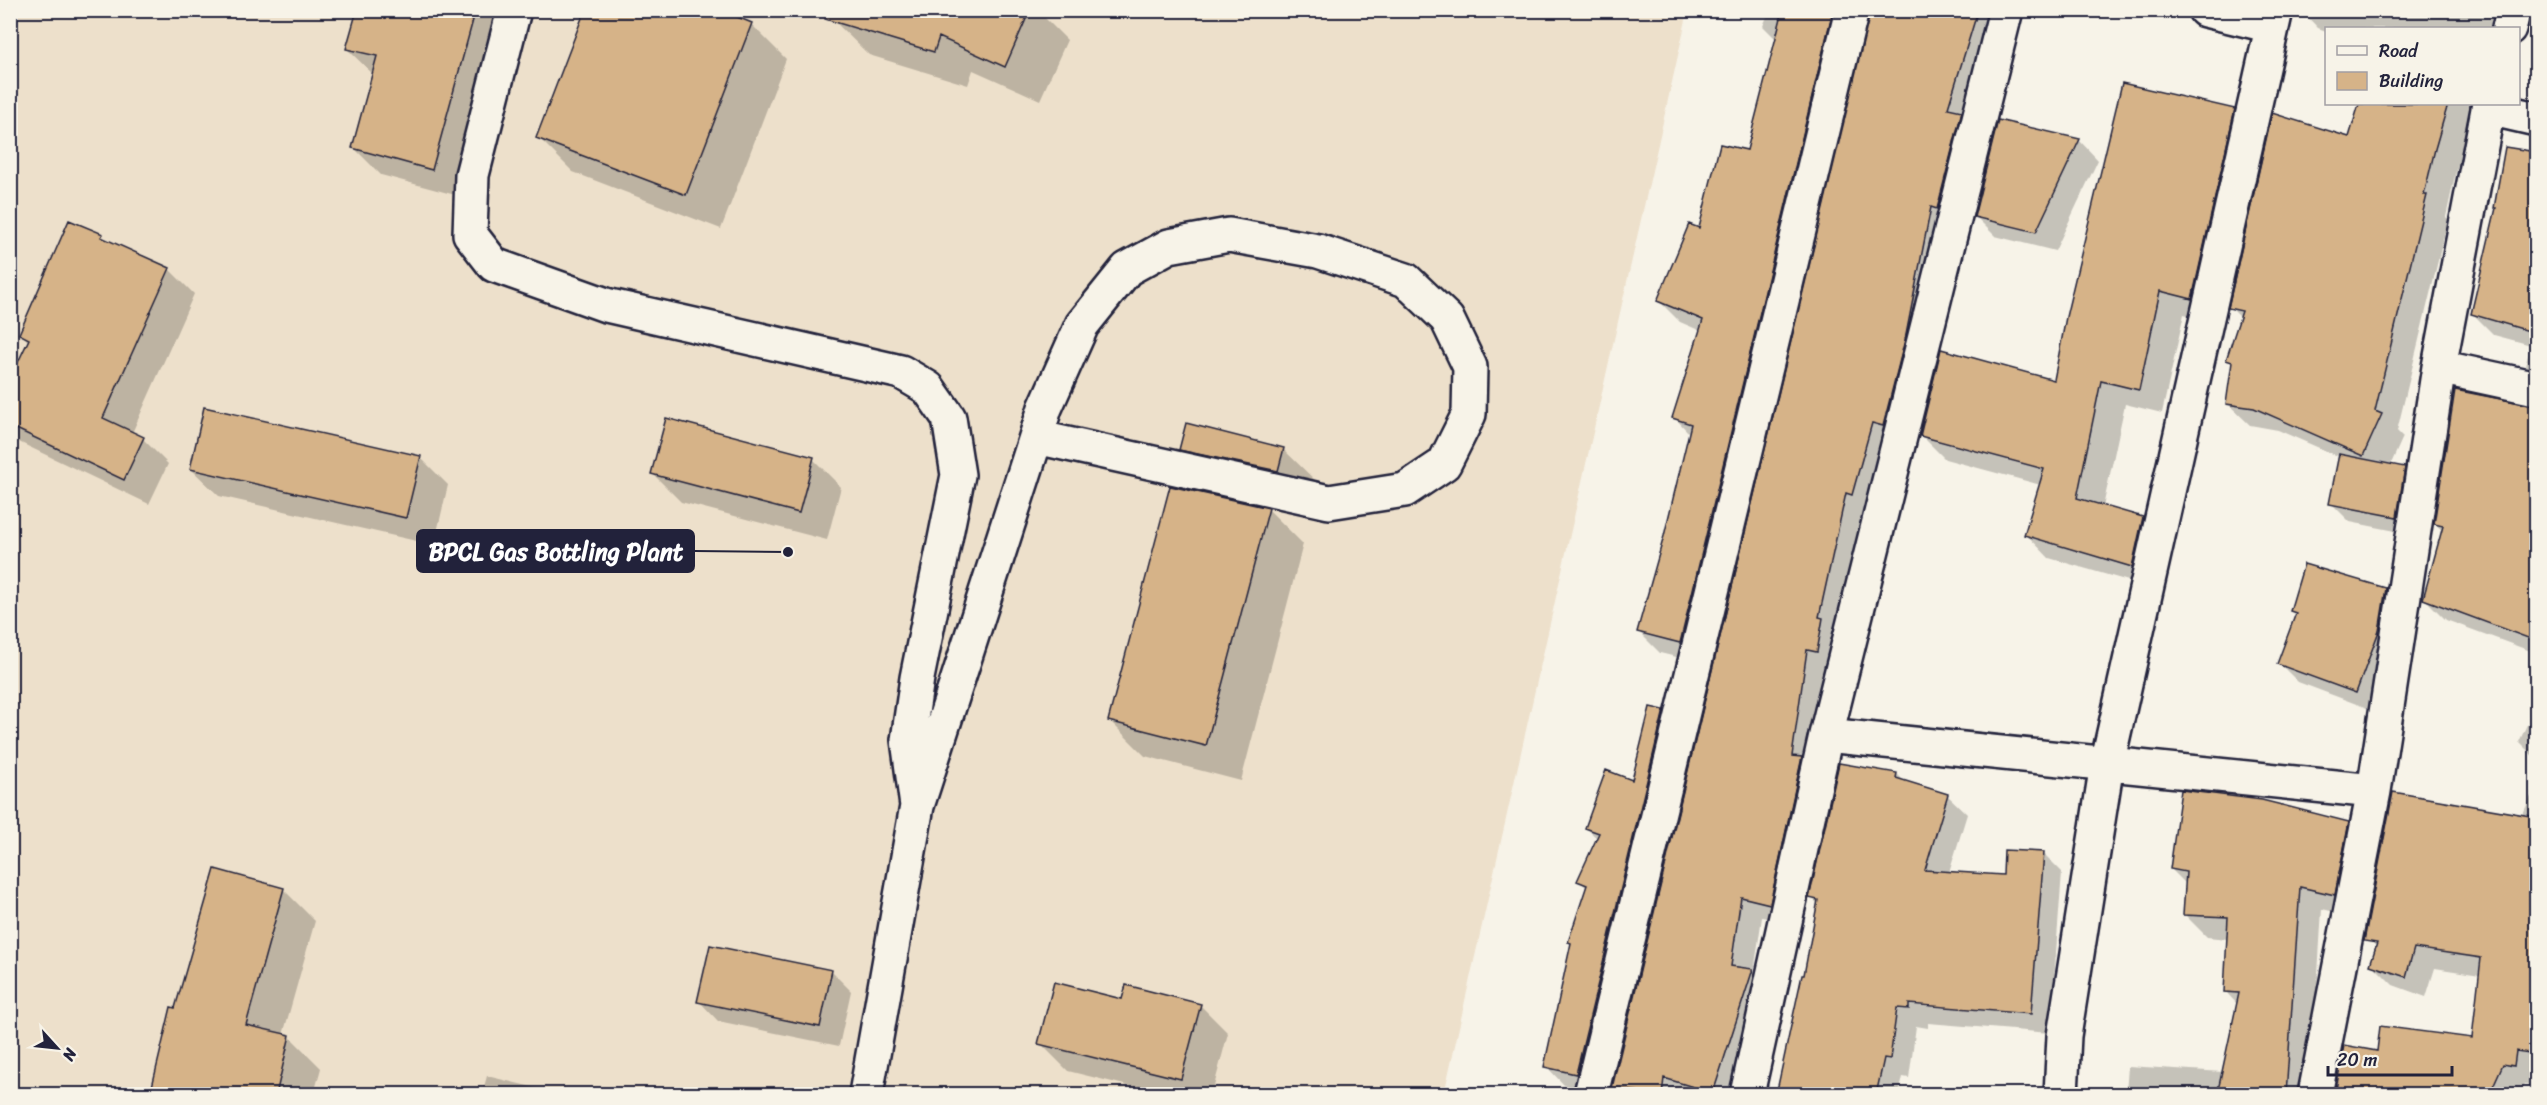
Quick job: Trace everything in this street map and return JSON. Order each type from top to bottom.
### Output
[{"type":"street","points":[[514,10],[472,175],[470,234],[494,265],[606,305],[901,372],[928,388],[949,418],[958,475],[917,678],[908,740],[917,806]]},
{"type":"street","points":[[1591,1095],[1852,10]]},
{"type":"street","points":[[1748,1095],[1826,735],[2006,10]]},
{"type":"street","points":[[2061,1095],[2064,1036],[2107,764],[2274,18],[2205,10]]},
{"type":"street","points":[[2509,27],[2514,10]]},
{"type":"street","points":[[2315,1095],[2374,791],[2439,367],[2489,106],[2536,119]]},
{"type":"street","points":[[866,1095],[917,806],[1045,408],[1082,325],[1127,269],[1169,246],[1229,235],[1318,251],[1406,280],[1447,319],[1470,367],[1469,414],[1444,464],[1405,490],[1329,502],[1036,437]]},
{"type":"street","points":[[2439,367],[2536,388]]},
{"type":"street","points":[[1826,735],[2374,791]]},
{"type":"shaded area","points":[[10,11],[1688,11],[1444,1094],[11,1094]]},
{"type":"building","points":[[357,10],[438,10],[473,20],[432,170],[352,148],[377,56],[346,49]]},
{"type":"building","points":[[585,10],[720,10],[752,23],[686,195],[536,138]]},
{"type":"building","points":[[826,10],[1030,10],[1005,67],[939,37],[934,52],[825,19]]},
{"type":"building","points":[[1783,10],[1833,10],[1680,643],[1637,632],[1664,536],[1691,424],[1672,418],[1703,320],[1657,301],[1689,224],[1699,228],[1720,144],[1747,150]]},
{"type":"building","points":[[1870,10],[1978,10],[1948,108],[1962,111],[1937,209],[1931,207],[1905,340],[1883,426],[1872,423],[1852,495],[1846,493],[1819,617],[1823,618],[1817,652],[1807,650],[1792,756],[1802,757],[1770,904],[1741,897],[1731,966],[1753,969],[1713,1093],[1664,1078],[1662,1095],[1612,1088]]},
{"type":"building","points":[[2122,83],[2235,109],[2192,299],[2160,291],[2139,390],[2101,381],[2077,498],[2143,517],[2132,567],[2024,535],[2044,469],[1920,436],[1941,349],[2054,380],[2066,317]]},
{"type":"building","points":[[2359,105],[2448,105],[2424,195],[2427,195],[2375,411],[2382,414],[2363,456],[2254,408],[2226,404],[2232,362],[2226,360],[2242,311],[2228,308],[2272,113],[2349,137]]},
{"type":"building","points":[[1998,120],[2080,139],[2036,232],[1974,217]]},
{"type":"building","points":[[2505,147],[2536,152],[2536,333],[2471,314],[2496,208],[2494,208]]},
{"type":"building","points":[[69,220],[103,234],[101,237],[170,268],[103,418],[144,437],[124,480],[10,426],[10,379],[29,339],[19,334]]},
{"type":"building","points":[[2455,390],[2536,406],[2536,641],[2423,599],[2443,526],[2434,524]]},
{"type":"building","points":[[204,407],[421,456],[406,518],[190,469]]},
{"type":"building","points":[[666,418],[814,457],[799,513],[651,474]]},
{"type":"building","points":[[1186,423],[1284,448],[1278,471],[1179,450]]},
{"type":"building","points":[[2339,454],[2405,467],[2397,517],[2329,504]]},
{"type":"building","points":[[1170,486],[1269,508],[1206,746],[1108,721]]},
{"type":"building","points":[[2304,564],[2386,588],[2379,631],[2356,693],[2277,664],[2296,613],[2290,611]]},
{"type":"building","points":[[1650,707],[1664,710],[1576,1074],[1544,1067],[1571,943],[1568,942],[1587,885],[1577,881],[1599,833],[1585,828],[1606,770],[1632,780]]},
{"type":"building","points":[[1839,763],[1897,773],[1896,778],[1948,794],[1925,870],[2003,875],[2004,850],[2044,852],[2031,1014],[1909,1004],[1909,1009],[1897,1008],[1890,1059],[1884,1058],[1876,1095],[1776,1095],[1802,975],[1804,975],[1818,900],[1809,898]]},
{"type":"building","points":[[2181,790],[2262,800],[2349,822],[2335,895],[2300,887],[2286,1095],[2217,1095],[2239,993],[2224,992],[2228,917],[2183,915],[2186,872],[2170,869]]},
{"type":"building","points":[[2393,792],[2536,817],[2536,1054],[2516,1051],[2514,1066],[2503,1064],[2489,1095],[2335,1095],[2344,1045],[2377,1051],[2380,1026],[2472,1038],[2481,958],[2414,948],[2406,977],[2370,965],[2377,943],[2364,941]]},
{"type":"building","points":[[215,869],[284,888],[246,1025],[290,1035],[276,1095],[150,1095],[171,1007],[175,1008]]},
{"type":"building","points":[[710,945],[832,970],[820,1027],[697,1002]]},
{"type":"building","points":[[1054,982],[1122,999],[1126,985],[1201,1004],[1181,1079],[1038,1044]]},
{"type":"place","name":"BPCL Gas Bottling Plant","points":[[788,552]]}]
